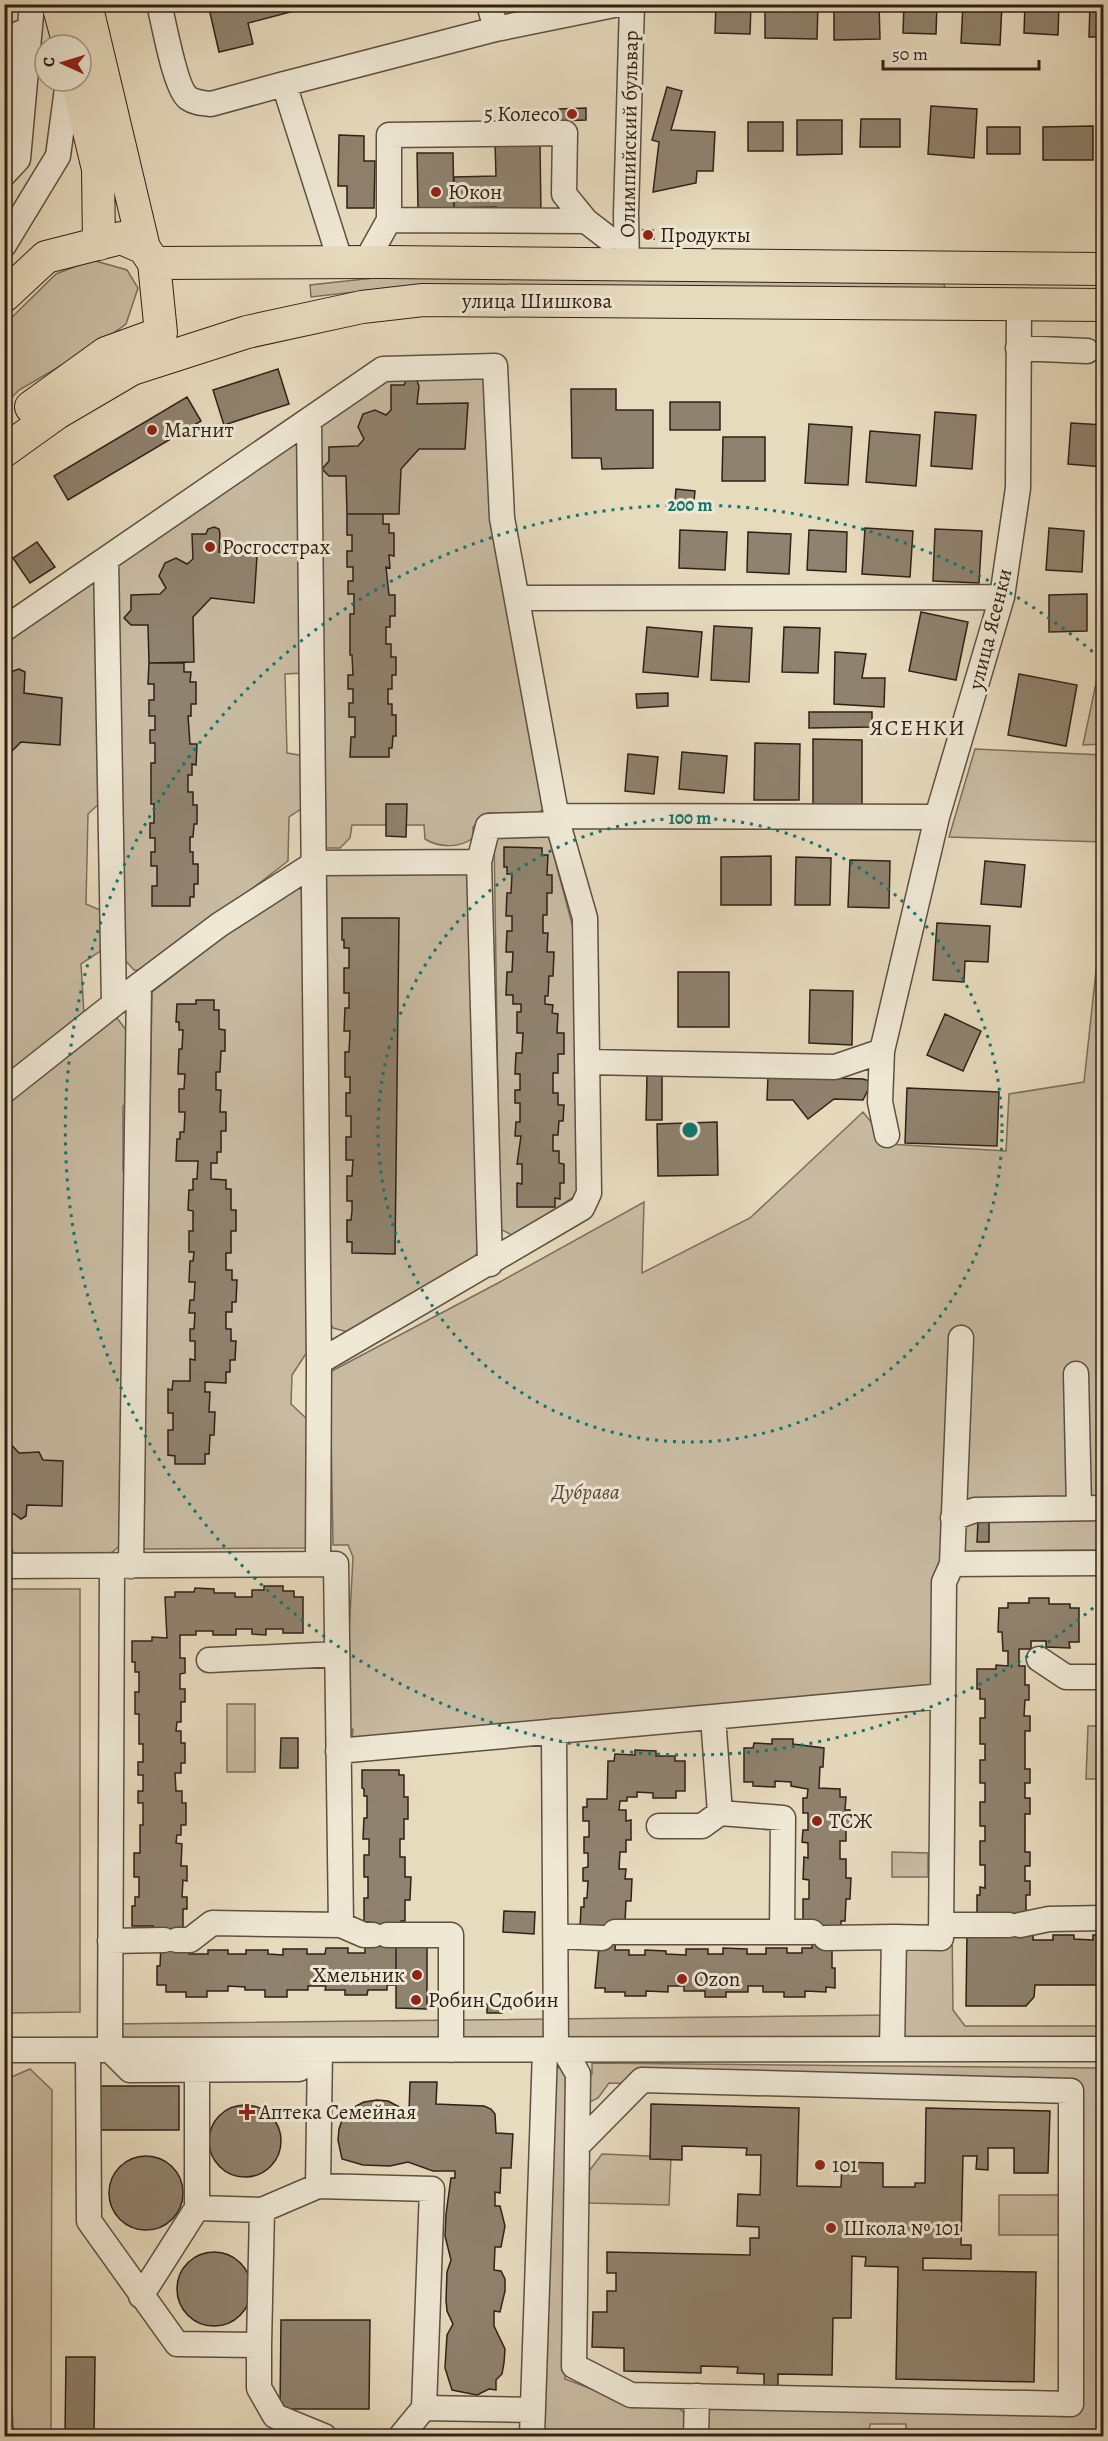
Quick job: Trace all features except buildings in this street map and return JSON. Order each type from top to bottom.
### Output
[{"type":"main road","points":[[58,4],[66,33]]},
{"type":"main road","points":[[86,4],[149,256],[161,333]]},
{"type":"main road","points":[[80,93],[98,169],[99,244]]},
{"type":"main road","name":"улица Шишкова","points":[[4,296],[46,256],[122,238],[149,256],[353,263],[1104,269]]},
{"type":"main road","points":[[962,302],[963,269]]},
{"type":"main road","name":"улица Шишкова","points":[[4,451],[57,413],[132,369],[247,332],[362,307],[423,300],[962,302],[1104,305]]},
{"type":"main road","points":[[4,428],[106,353],[161,333],[362,307]]},
{"type":"street","points":[[4,79],[31,4]]},
{"type":"street","points":[[4,174],[18,159],[31,4]]},
{"type":"street","points":[[159,4],[179,83],[187,97],[198,103],[211,104],[496,29],[619,4]]},
{"type":"street","points":[[489,4],[496,29]]},
{"type":"street","name":"Олимпийский бульвар","points":[[627,264],[626,214],[632,4]]},
{"type":"street","points":[[284,84],[353,263],[389,220],[389,135],[565,133],[564,194],[595,228]]},
{"type":"street","points":[[4,245],[58,156],[66,93]]},
{"type":"street","points":[[389,220],[595,228],[626,214]]},
{"type":"street","points":[[589,264],[595,228]]},
{"type":"street","name":"улица Ясенки","points":[[887,1135],[880,1102],[882,1050],[937,817],[1002,597],[1018,488],[1019,304]]},
{"type":"street","points":[[1018,348],[1086,351]]},
{"type":"street","points":[[4,629],[383,369],[495,366],[502,518],[557,820],[585,918],[589,1193],[582,1208],[490,1264],[319,1362]]},
{"type":"street","points":[[309,420],[319,1362],[318,1564]]},
{"type":"street","points":[[106,559],[114,1004]]},
{"type":"street","points":[[517,598],[1002,597]]},
{"type":"street","points":[[490,1264],[480,862],[488,826],[557,820],[937,817]]},
{"type":"street","points":[[4,1091],[139,984],[219,925],[315,863],[480,862]]},
{"type":"street","points":[[139,984],[110,1941],[99,2050],[89,2221],[177,2344],[259,2344]]},
{"type":"street","points":[[587,1062],[835,1067],[882,1050]]},
{"type":"street","points":[[556,1936],[782,1932],[941,1938],[944,1582],[952,1564],[961,1338]]},
{"type":"street","points":[[1076,1374],[1079,1508]]},
{"type":"street","points":[[953,1518],[975,1510],[1104,1508]]},
{"type":"street","points":[[952,1564],[1104,1563]]},
{"type":"street","points":[[4,1566],[336,1564],[341,1925]]},
{"type":"street","points":[[209,1660],[337,1654]]},
{"type":"street","points":[[1039,1659],[1066,1677],[1104,1677]]},
{"type":"street","points":[[338,1751],[943,1696]]},
{"type":"street","points":[[713,1717],[720,1813]]},
{"type":"street","points":[[532,2436],[555,2050],[554,1731]]},
{"type":"street","points":[[659,1826],[702,1826],[720,1813],[783,1818],[782,1932]]},
{"type":"street","points":[[941,1925],[1014,1925],[1049,1918],[1104,1918]]},
{"type":"street","points":[[110,1941],[190,1940],[212,1923],[341,1925],[364,1935],[452,1935],[452,2050]]},
{"type":"street","points":[[892,2049],[894,1937]]},
{"type":"street","points":[[4,2050],[1104,2049]]},
{"type":"street","points":[[99,2050],[130,2070],[299,2070],[320,2050]]},
{"type":"street","points":[[318,2186],[320,2050]]},
{"type":"street","points":[[555,2050],[578,2074],[577,2146],[574,2366],[631,2395],[1071,2403],[1071,2091],[642,2080],[577,2146]]},
{"type":"street","points":[[141,2296],[197,2208],[197,2070]]},
{"type":"street","points":[[197,2208],[262,2210],[318,2186],[432,2189],[424,2408],[401,2436]]},
{"type":"street","points":[[262,2210],[259,2388],[275,2416],[324,2436]]},
{"type":"street","points":[[696,2436],[697,2396]]},
{"type":"street","points":[[424,2408],[533,2410]]},
{"type":"green space","points":[[92,260],[127,270],[138,288],[126,324],[98,344],[19,390],[5,404],[5,324],[56,274]]},
{"type":"green space","points":[[941,277],[946,290],[372,290],[311,297],[310,285],[374,278]]},
{"type":"green space","points":[[485,372],[548,803],[539,813],[488,813],[473,827],[473,838],[462,844],[449,846],[425,839],[424,825],[352,825],[350,838],[340,848],[326,848],[320,420],[385,375]]},
{"type":"green space","points":[[299,432],[303,673],[285,674],[287,753],[299,755],[306,766],[307,805],[289,817],[288,861],[147,970],[134,970],[123,958],[118,564]]},
{"type":"green space","points":[[92,583],[100,589],[103,800],[88,814],[86,904],[105,912],[105,948],[81,964],[84,1014],[5,1075],[5,639],[81,584]]},
{"type":"green space","points":[[1103,650],[1103,744],[1083,745]]},
{"type":"green space","points":[[975,749],[1103,755],[1103,842],[949,837]]},
{"type":"green space","points":[[548,834],[579,950],[580,1193],[514,1236],[500,1229],[494,835]]},
{"type":"green space","points":[[330,868],[470,870],[479,1247],[475,1257],[348,1332],[333,1328],[327,1316],[325,877]]},
{"type":"green space","points":[[286,888],[299,888],[307,893],[311,1346],[292,1375],[291,1404],[307,1419],[307,1548],[143,1549],[152,992]]},
{"type":"green space","name":"Дубрава","points":[[1102,916],[1103,1550],[974,1551],[945,1559],[934,1687],[352,1740],[353,1729],[344,1730],[353,1557],[348,1545],[333,1545],[330,1372],[644,1202],[642,1273],[750,1218],[863,1112],[889,1144],[1006,1151],[1009,1094],[1084,1082]]},
{"type":"green space","points":[[114,1014],[141,1050],[139,1093],[123,1106],[123,1171],[141,1180],[140,1228],[123,1235],[125,1541],[109,1555],[14,1553],[5,1543],[5,1099]]},
{"type":"green space","points":[[5,1589],[80,1589],[80,2012],[5,2013]]},
{"type":"green space","points":[[227,1704],[255,1704],[255,1772],[227,1772]]},
{"type":"green space","points":[[1088,1726],[1103,1726],[1103,1779],[1086,1779]]},
{"type":"green space","points":[[892,1852],[928,1853],[928,1877],[892,1877]]},
{"type":"green space","points":[[952,1925],[953,2010],[965,2026],[1103,2026],[1104,2049],[320,2050],[130,2070],[109,2024],[892,2015],[894,1937]]},
{"type":"green space","points":[[592,2063],[1103,2068],[1103,2436],[906,2436],[906,2424],[870,2424],[869,2436],[701,2436],[705,2410],[713,2406],[1078,2412],[1078,2094],[609,2083],[598,2098],[592,2101],[586,2098],[581,2075],[592,2074]]},
{"type":"green space","points":[[561,2066],[570,2074],[565,2379],[634,2405],[676,2405],[689,2418],[688,2436],[542,2436],[554,2071]]},
{"type":"green space","points":[[30,2069],[52,2090],[51,2436],[14,2436],[6,2337],[9,2078]]},
{"type":"green space","points":[[602,2154],[671,2157],[669,2205],[589,2203],[589,2171]]},
{"type":"green space","points":[[999,2195],[1059,2195],[1059,2235],[999,2235]]},
{"type":"place","name":"5 Колесо","points":[[572,114]]},
{"type":"place","name":"Юкон","points":[[436,192]]},
{"type":"place","name":"Продукты","points":[[648,235]]},
{"type":"place","name":"Магнит","points":[[152,430]]},
{"type":"place","name":"Росгосстрах","points":[[210,547]]},
{"type":"place","name":"ТСЖ","points":[[817,1821]]},
{"type":"place","name":"Хмельник","points":[[417,1975]]},
{"type":"place","name":"Ozon","points":[[682,1979]]},
{"type":"place","name":"Робин Сдобин","points":[[416,2000]]},
{"type":"place","name":"Аптека Семейная","points":[[247,2112]]},
{"type":"place","name":"101","points":[[820,2165]]},
{"type":"place","name":"Школа № 101","points":[[831,2228]]},
{"type":"district","name":"ЯСЕНКИ","points":[[918,728]]}]
